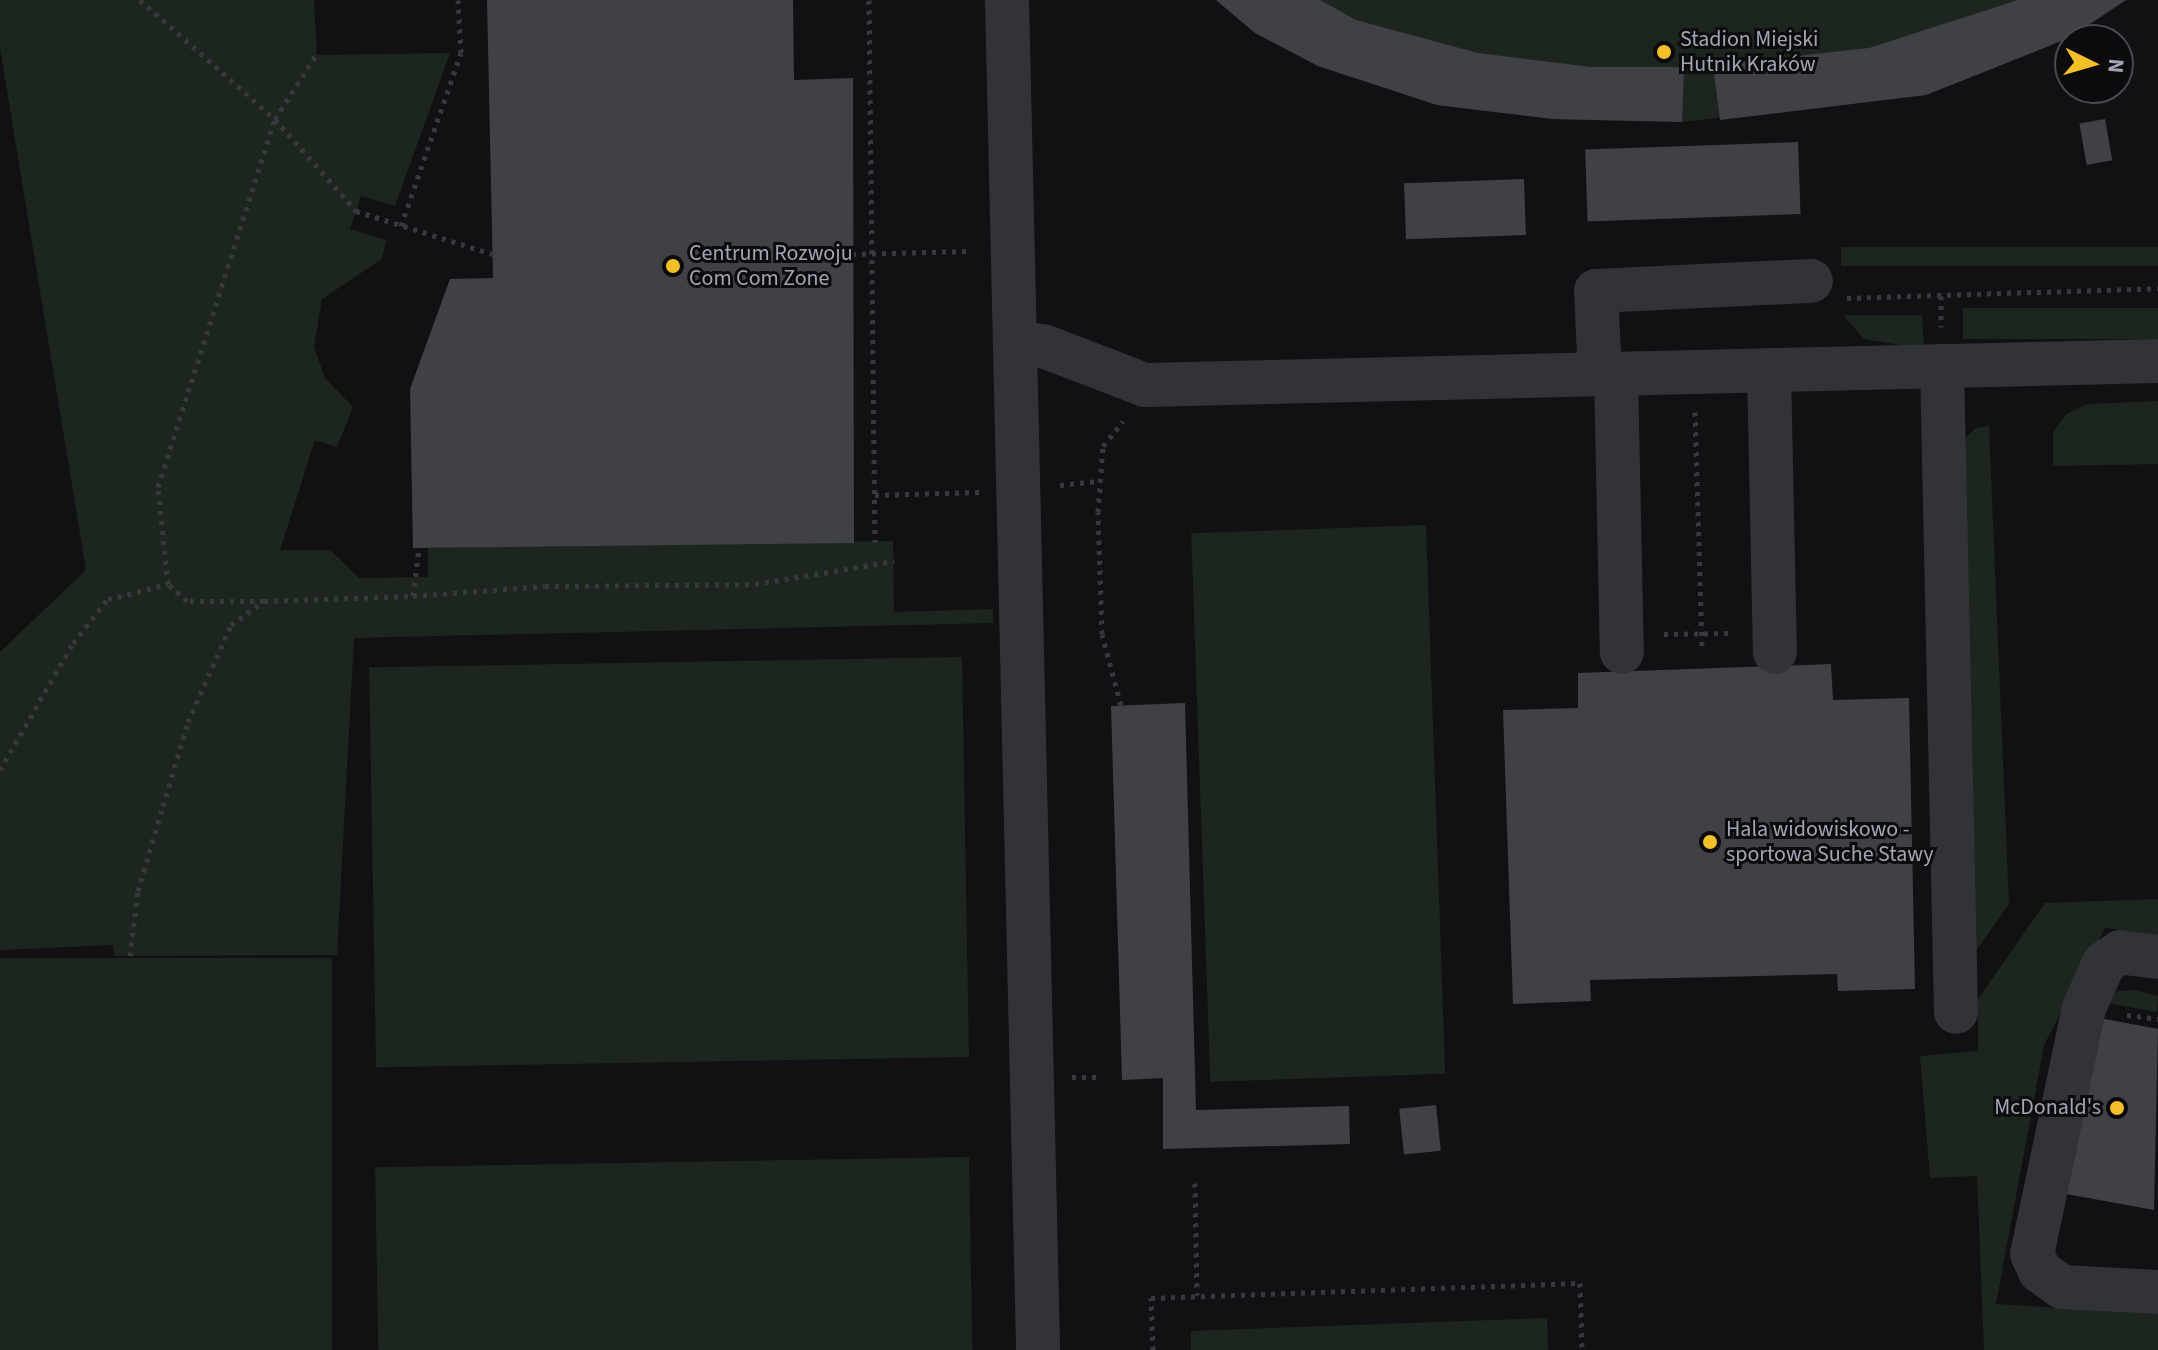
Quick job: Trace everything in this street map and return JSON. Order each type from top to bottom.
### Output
[{"type":"lane","points":[[1007,0],[1038,1350]]},
{"type":"lane","points":[[1622,644],[1608,374],[1596,291],[1827,290]]},
{"type":"lane","points":[[1015,342],[1145,385],[2158,361]]},
{"type":"lane","points":[[1942,366],[1956,1012]]},
{"type":"lane","points":[[1769,370],[1775,642]]},
{"type":"lane","points":[[2158,957],[2120,952],[2104,963],[2096,981],[2046,1164],[2032,1254],[2040,1271],[2062,1287],[2158,1292]]},
{"type":"lane","points":[[2096,981],[2158,986]]},
{"type":"path","points":[[140,0],[275,119],[356,211],[492,254]]},
{"type":"path","points":[[401,226],[461,53],[458,0]]},
{"type":"path","points":[[869,0],[875,542]]},
{"type":"path","points":[[316,55],[275,119],[164,459],[158,487],[168,584],[187,601],[413,596],[560,585],[755,584],[894,561]]},
{"type":"path","points":[[852,254],[974,251]]},
{"type":"path","points":[[1827,290],[2158,288]]},
{"type":"path","points":[[1695,401],[1702,651]]},
{"type":"path","points":[[1121,705],[1102,634],[1100,467],[1114,429],[1137,414]]},
{"type":"path","points":[[875,495],[981,492]]},
{"type":"path","points":[[413,596],[419,548]]},
{"type":"path","points":[[0,770],[73,643],[108,599],[168,584]]},
{"type":"path","points":[[130,956],[138,891],[188,722],[231,625],[264,601]]},
{"type":"path","points":[[1622,644],[1702,633],[1775,642]]},
{"type":"path","points":[[1195,1183],[1197,1295]]},
{"type":"path","points":[[1153,1350],[1151,1298],[1580,1283],[1582,1350]]},
{"type":"shaded area","points":[[0,0],[314,0],[317,55],[450,53],[395,206],[361,196],[350,229],[386,240],[382,259],[322,299],[314,347],[325,378],[353,407],[337,447],[315,440],[280,550],[330,550],[359,578],[428,577],[428,548],[893,541],[894,612],[993,609],[993,623],[354,638],[337,955],[114,956],[113,945],[0,950],[0,652],[86,570],[0,48]]},
{"type":"shaded area","name":"Stadion Miejski Hutnik Kraków","points":[[1216,0],[2126,0],[2090,24],[2054,24],[2054,44],[1926,95],[1681,122],[1553,119],[1437,105],[1318,66],[1255,33]]},
{"type":"shaded area","points":[[1841,247],[2158,247],[2158,266],[1841,266]]},
{"type":"shaded area","points":[[1963,308],[2158,308],[2158,339],[1963,339]]},
{"type":"shaded area","points":[[1843,315],[1922,315],[1924,349],[1864,339]]},
{"type":"shaded area","points":[[2158,401],[2158,464],[2053,466],[2053,432],[2066,414],[2088,404]]},
{"type":"shaded area","points":[[1989,426],[2009,904],[1976,951],[1959,444],[1976,428]]},
{"type":"shaded area","points":[[1426,525],[1445,1074],[1210,1082],[1191,533]]},
{"type":"shaded area","points":[[962,657],[969,1057],[376,1067],[369,667]]},
{"type":"shaded area","points":[[2158,899],[2158,936],[2105,928],[2044,1045],[1996,1304],[2158,1314],[2158,1350],[1984,1350],[1977,1176],[1930,1178],[1920,1056],[1978,1051],[1978,999],[2045,903]]},
{"type":"shaded area","points":[[0,958],[332,958],[332,1350],[0,1350]]},
{"type":"shaded area","points":[[2135,990],[2158,996],[2157,1012],[2101,1002],[2117,991]]},
{"type":"shaded area","points":[[969,1157],[972,1350],[378,1350],[375,1167]]},
{"type":"shaded area","points":[[1547,1318],[1548,1350],[1191,1350],[1191,1331]]},
{"type":"building","name":"Centrum Rozwoju Com Com Zone","points":[[487,0],[793,0],[794,80],[853,78],[854,543],[413,548],[410,389],[450,279],[493,278]]},
{"type":"building","points":[[1216,0],[1320,0],[1356,20],[1478,53],[1591,67],[1684,67],[1682,122],[1553,119],[1437,105],[1318,66],[1255,33]]},
{"type":"building","points":[[2018,0],[2126,0],[2090,24],[2054,24],[2054,44],[1926,95],[1720,120],[1713,65],[1869,48]]},
{"type":"building","points":[[2105,119],[2112,160],[2087,165],[2079,124]]},
{"type":"building","points":[[1798,142],[1801,214],[1588,221],[1585,149]]},
{"type":"building","points":[[1524,179],[1526,235],[1406,239],[1404,183]]},
{"type":"building","name":"Hala widowiskowo - sportowa Suche Stawy","points":[[1831,664],[1833,700],[1909,698],[1915,989],[1838,991],[1837,974],[1590,980],[1591,1001],[1513,1004],[1503,710],[1578,708],[1578,673]]},
{"type":"building","points":[[1185,703],[1196,1110],[1349,1106],[1350,1144],[1163,1149],[1163,1078],[1122,1080],[1111,706]]},
{"type":"building","name":"McDonald's","points":[[2094,1017],[2158,1029],[2154,1210],[2061,1193]]},
{"type":"building","points":[[1436,1105],[1441,1151],[1404,1155],[1399,1109]]},
{"type":"place","name":"Stadion Miejski Hutnik Kraków","points":[[1664,52]]},
{"type":"place","name":"Centrum Rozwoju Com Com Zone","points":[[673,266]]},
{"type":"place","name":"Hala widowiskowo - sportowa Suche Stawy","points":[[1710,842]]},
{"type":"place","name":"McDonald's","points":[[2117,1108]]}]
